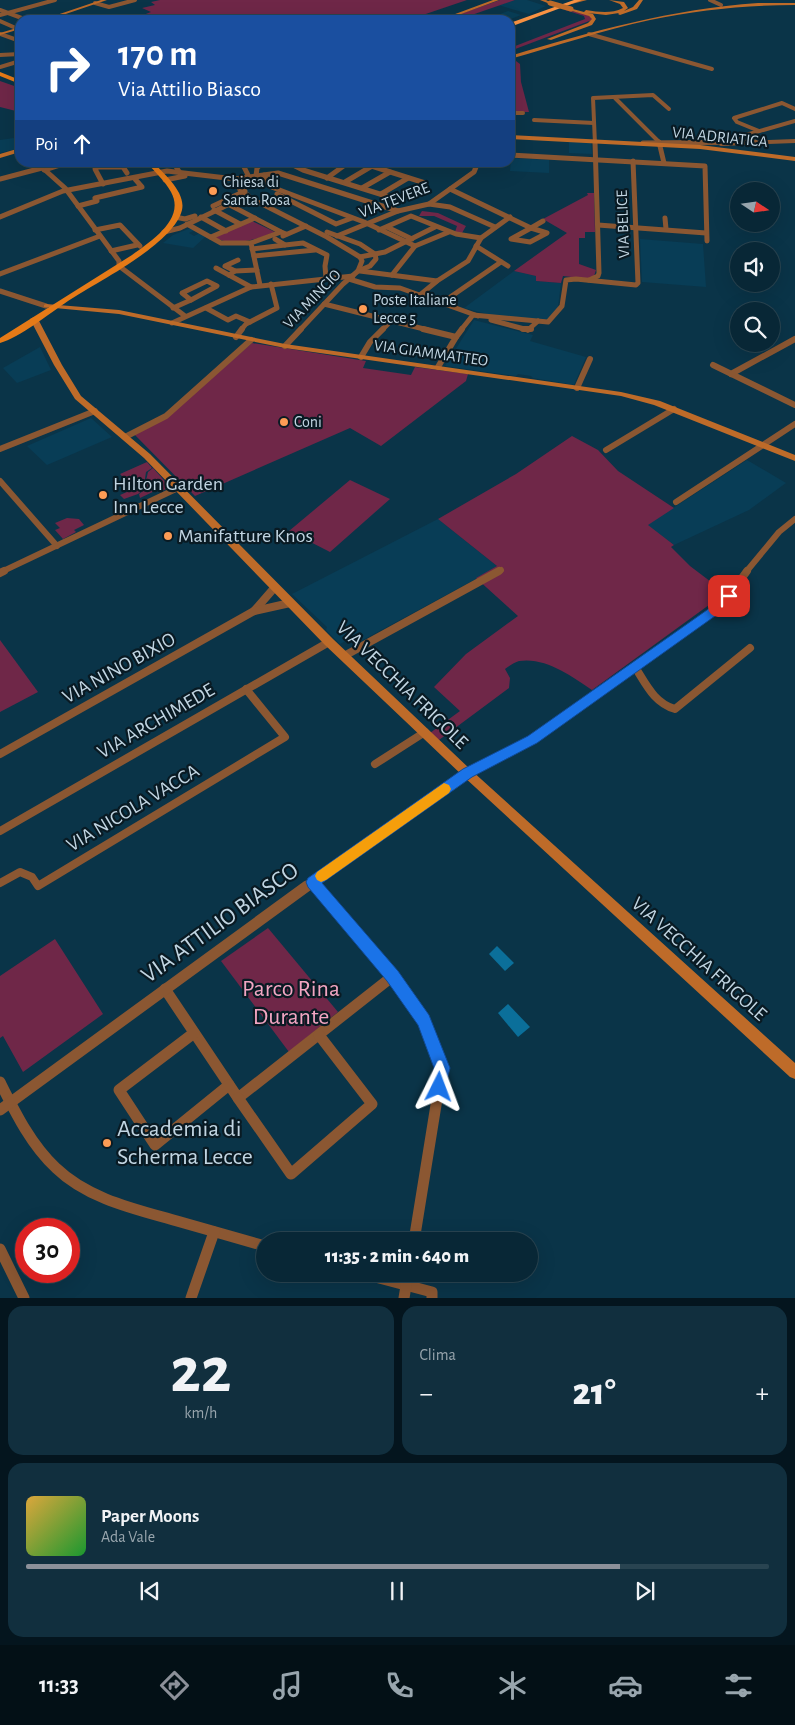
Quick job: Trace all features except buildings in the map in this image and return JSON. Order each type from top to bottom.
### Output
[{"type":"highway","points":[[515,21],[579,0]]},
{"type":"main road","points":[[0,76],[15,81]]},
{"type":"main road","points":[[0,336],[46,306],[146,247],[164,232],[175,217],[178,210],[178,201],[165,180],[148,167]]},
{"type":"main road","points":[[0,341],[119,263],[156,232],[170,212],[172,204],[152,167]]},
{"type":"street","points":[[44,0],[48,2]]},
{"type":"street","points":[[0,15],[54,0]]},
{"type":"street","points":[[59,15],[105,0]]},
{"type":"street","points":[[95,3],[109,7],[135,0]]},
{"type":"street","points":[[455,15],[497,0]]},
{"type":"street","points":[[542,0],[569,4],[603,14],[618,12],[626,8],[622,3],[611,0]]},
{"type":"street","points":[[569,4],[585,0]]},
{"type":"street","points":[[605,19],[635,8],[641,0]]},
{"type":"street","points":[[710,0],[721,5]]},
{"type":"street","points":[[515,56],[634,20],[721,5],[750,3],[795,4]]},
{"type":"street","points":[[569,4],[596,14],[620,14]]},
{"type":"street","points":[[569,4],[591,15],[594,19],[590,24]]},
{"type":"street","points":[[0,10],[15,16]]},
{"type":"street","points":[[0,21],[15,27]]},
{"type":"street","points":[[515,50],[597,21]]},
{"type":"street","points":[[0,34],[15,29]]},
{"type":"street","points":[[0,34],[15,39]]},
{"type":"street","points":[[589,34],[712,68]]},
{"type":"street","points":[[0,55],[15,54]]},
{"type":"street","points":[[0,68],[15,62]]},
{"type":"street","points":[[473,315],[548,322],[562,306],[566,280],[594,279],[599,272],[593,98],[653,95],[669,109]]},
{"type":"street","points":[[615,98],[660,143],[664,163]]},
{"type":"street","points":[[759,131],[737,122],[734,118],[782,103],[795,109]]},
{"type":"street","points":[[515,113],[523,113]]},
{"type":"street","points":[[534,120],[594,122]]},
{"type":"street","points":[[713,145],[795,121]]},
{"type":"street","name":"VIA ADRIATICA","points":[[515,137],[713,145],[795,159]]},
{"type":"street","points":[[713,145],[795,141]]},
{"type":"street","name":"VIA ADRIATICA","points":[[660,143],[700,147],[713,145]]},
{"type":"street","points":[[0,156],[15,152]]},
{"type":"street","points":[[515,154],[705,166],[707,240]]},
{"type":"street","name":"VIA BELICE","points":[[587,280],[636,285],[638,283],[633,161]]},
{"type":"street","points":[[0,178],[50,167]]},
{"type":"street","points":[[115,193],[95,169],[98,167],[123,167],[127,173]]},
{"type":"street","points":[[176,167],[180,173]]},
{"type":"street","points":[[244,167],[249,177]]},
{"type":"street","points":[[253,167],[258,168],[256,176]]},
{"type":"street","points":[[0,217],[67,190],[135,179],[167,171],[238,179],[278,173],[289,167]]},
{"type":"street","points":[[302,167],[327,178],[336,179],[399,200],[425,183],[375,167]]},
{"type":"street","points":[[327,178],[343,167]]},
{"type":"street","points":[[344,182],[370,167]]},
{"type":"street","name":"VIA TEVERE","points":[[336,236],[398,211],[429,204],[474,172],[476,167]]},
{"type":"street","points":[[43,169],[67,190],[119,263],[185,316]]},
{"type":"street","points":[[362,188],[390,172]]},
{"type":"street","points":[[278,173],[398,211]]},
{"type":"street","points":[[156,174],[196,175]]},
{"type":"street","points":[[165,180],[188,175]]},
{"type":"street","points":[[264,175],[270,190],[336,224],[352,218]]},
{"type":"street","points":[[380,194],[408,178]]},
{"type":"street","points":[[78,179],[98,201],[78,206]]},
{"type":"street","points":[[95,198],[142,187],[135,179]]},
{"type":"street","points":[[238,179],[245,193],[362,257]]},
{"type":"street","points":[[323,187],[336,179]]},
{"type":"street","points":[[122,181],[129,190]]},
{"type":"street","points":[[269,186],[330,212],[366,223],[415,246]]},
{"type":"street","points":[[450,189],[531,228],[547,233],[535,241],[524,244],[511,239],[524,232],[531,228],[543,221]]},
{"type":"street","points":[[164,232],[187,224],[228,204],[245,193]]},
{"type":"street","points":[[175,217],[192,217],[245,193],[374,252]]},
{"type":"street","points":[[228,204],[284,233]]},
{"type":"street","points":[[429,204],[450,207],[495,227]]},
{"type":"street","points":[[214,210],[240,224]]},
{"type":"street","points":[[379,230],[411,216],[450,232],[481,238]]},
{"type":"street","points":[[201,217],[226,230]]},
{"type":"street","points":[[211,237],[255,218]]},
{"type":"street","points":[[468,261],[481,238],[510,218]]},
{"type":"street","points":[[665,218],[666,230]]},
{"type":"street","points":[[187,224],[224,244],[227,248],[303,243],[327,255],[325,266],[326,278]]},
{"type":"street","points":[[95,230],[120,225],[139,245]]},
{"type":"street","points":[[362,257],[374,252],[385,252],[435,225]]},
{"type":"street","points":[[598,225],[706,233]]},
{"type":"street","points":[[252,246],[306,226]]},
{"type":"street","points":[[387,227],[412,238]]},
{"type":"street","points":[[392,275],[415,246],[450,232]]},
{"type":"street","points":[[252,246],[275,239],[284,233]]},
{"type":"street","points":[[0,274],[100,236]]},
{"type":"street","points":[[275,239],[285,245]]},
{"type":"street","points":[[297,243],[300,251]]},
{"type":"street","points":[[111,251],[139,245]]},
{"type":"street","points":[[252,246],[260,285]]},
{"type":"street","points":[[476,246],[508,266]]},
{"type":"street","points":[[254,256],[317,250]]},
{"type":"street","name":"VIA MINCIO","points":[[285,346],[349,279],[358,271],[370,266],[376,258],[374,252]]},
{"type":"street","points":[[420,295],[468,261],[486,253]]},
{"type":"street","points":[[362,257],[362,265],[358,271],[437,282]]},
{"type":"street","points":[[236,272],[225,266],[238,260]]},
{"type":"street","points":[[443,302],[501,262]]},
{"type":"street","points":[[216,268],[251,287]]},
{"type":"street","points":[[229,274],[257,270]]},
{"type":"street","points":[[172,323],[251,287],[326,278],[349,279],[375,287],[400,288],[443,302],[473,315],[524,329],[532,328],[538,322]]},
{"type":"street","points":[[326,278],[349,279]]},
{"type":"street","points":[[173,308],[191,300],[217,286],[207,281],[182,293],[191,300]]},
{"type":"street","points":[[236,337],[250,322],[277,308],[270,284]]},
{"type":"street","points":[[0,292],[46,306]]},
{"type":"street","points":[[204,293],[220,301]]},
{"type":"street","points":[[324,304],[456,336]]},
{"type":"street","name":"VIA GIAMMATTEO","points":[[46,306],[118,312],[285,346],[640,398],[674,409],[795,458]]},
{"type":"street","points":[[206,308],[228,320],[236,316],[250,322]]},
{"type":"street","points":[[438,367],[456,336],[473,315]]},
{"type":"street","name":"VIA VECCHIA FRIGOLE","points":[[34,320],[68,383],[78,397],[147,456],[329,642],[467,773],[795,1072]]},
{"type":"street","points":[[362,357],[370,342],[391,321]]},
{"type":"street","points":[[731,374],[795,339]]},
{"type":"street","points":[[125,437],[166,416],[251,340]]},
{"type":"street","points":[[577,388],[590,359]]},
{"type":"street","points":[[713,365],[795,405]]},
{"type":"street","points":[[606,450],[674,409]]},
{"type":"street","points":[[1,449],[95,411]]},
{"type":"street","points":[[676,502],[795,424]]},
{"type":"street","points":[[0,481],[57,546]]},
{"type":"street","points":[[0,573],[178,488]]},
{"type":"street","name":"VIA ATTILIO BIASCO","points":[[0,1110],[313,882],[467,773],[533,740],[711,613],[729,596],[760,553],[779,532],[795,519]]},
{"type":"street","points":[[344,656],[501,570]]},
{"type":"street","name":"VIA NINO BIXIO","points":[[254,611],[274,587]]},
{"type":"street","name":"VIA NINO BIXIO","points":[[0,754],[254,611],[290,603]]},
{"type":"street","name":"VIA ARCHIMEDE","points":[[0,831],[329,642]]},
{"type":"street","points":[[635,667],[658,702],[665,707],[675,708],[750,648]]},
{"type":"street","name":"VIA NICOLA VACCA","points":[[0,883],[20,872],[32,877],[38,886],[286,737],[246,689]]},
{"type":"street","points":[[375,764],[425,732]]},
{"type":"street","points":[[313,882],[393,976],[423,1020],[442,1068],[415,1232]]},
{"type":"street","points":[[238,1098],[393,976]]},
{"type":"street","points":[[165,989],[291,1174],[372,1104],[319,1035]]},
{"type":"street","points":[[194,1033],[119,1090],[155,1145],[230,1085]]},
{"type":"street","points":[[0,1082],[10,1103],[43,1155],[67,1177],[95,1194],[137,1210],[256,1244]]},
{"type":"street","points":[[191,1298],[214,1232]]},
{"type":"street","points":[[0,1249],[4,1267],[24,1298]]},
{"type":"street","points":[[392,1282],[432,1292],[432,1298]]},
{"type":"shaded area","points":[[515,0],[527,0],[546,6],[529,14],[498,5]]},
{"type":"shaded area","points":[[508,11],[521,15],[515,17],[515,15],[497,15]]},
{"type":"shaded area","points":[[14,138],[15,149],[0,153],[0,140]]},
{"type":"shaded area","points":[[569,141],[591,142],[592,154],[569,153]]},
{"type":"shaded area","points":[[515,158],[549,160],[549,173],[510,171],[510,167],[515,167]]},
{"type":"shaded area","points":[[191,228],[195,230],[189,233],[194,236],[200,233],[206,236],[193,248],[163,243],[173,235]]},
{"type":"shaded area","points":[[640,239],[703,244],[706,287],[642,282]]},
{"type":"shaded area","points":[[514,271],[537,276],[536,281],[561,283],[558,307],[547,320],[491,315],[464,308]]},
{"type":"shaded area","points":[[474,320],[533,335],[530,341],[586,357],[574,385],[518,374],[516,376],[445,366]]},
{"type":"shaded area","points":[[40,347],[51,370],[17,383],[3,368]]},
{"type":"shaded area","points":[[91,418],[112,437],[47,465],[27,446]]},
{"type":"shaded area","points":[[747,460],[786,483],[749,510],[674,545],[647,525]]},
{"type":"shaded area","points":[[438,519],[498,567],[361,641],[356,635],[340,644],[326,630],[327,627],[292,594]]},
{"type":"shaded area","points":[[497,946],[514,963],[505,971],[489,954]]},
{"type":"shaded area","points":[[508,1004],[530,1027],[518,1037],[498,1013]]},
{"type":"green space","points":[[160,0],[467,0],[423,15],[143,15],[151,12],[142,8],[155,5],[151,2]]},
{"type":"green space","points":[[500,0],[515,0],[472,15],[457,15]]},
{"type":"green space","points":[[562,9],[586,14],[592,20],[515,49],[515,46],[585,19],[584,16]]},
{"type":"green space","points":[[516,61],[520,64],[521,82],[529,112],[515,112]]},
{"type":"green space","points":[[0,81],[15,86],[15,111],[0,107]]},
{"type":"green space","points":[[587,193],[594,193],[595,232],[585,232],[585,238],[579,238],[579,264],[596,270],[594,276],[588,279],[563,276],[561,283],[536,281],[536,276],[514,271],[567,233],[543,219],[588,195]]},
{"type":"green space","points":[[422,211],[438,213],[466,226],[462,233],[455,232],[457,226],[434,216],[419,216]]},
{"type":"green space","points":[[252,221],[275,232],[260,238],[236,242],[228,242],[213,237]]},
{"type":"green space","name":"Coni","points":[[252,343],[366,361],[363,368],[411,375],[415,367],[468,374],[466,381],[381,446],[350,428],[195,496],[134,434],[166,417]]},
{"type":"green space","points":[[572,436],[598,450],[618,471],[674,508],[648,525],[674,545],[671,547],[690,566],[723,591],[709,605],[592,690],[567,674],[548,665],[529,661],[514,663],[505,669],[510,678],[509,688],[439,740],[430,733],[460,711],[434,687],[466,654],[518,616],[476,578],[497,566],[438,519],[516,474]]},
{"type":"green space","points":[[147,462],[152,468],[146,472],[145,488],[138,494],[124,499],[120,495],[134,489],[120,474]]},
{"type":"green space","points":[[153,468],[170,487],[162,491],[159,489],[140,498],[139,494],[147,488],[145,485],[148,472]]},
{"type":"green space","points":[[350,480],[390,499],[330,552],[289,531]]},
{"type":"green space","points":[[67,518],[79,519],[84,525],[63,539],[55,530],[60,528],[55,523]]},
{"type":"green space","points":[[0,640],[38,692],[0,712]]},
{"type":"green space","name":"Parco Rina Durante","points":[[268,928],[338,1012],[289,1052],[221,961]]},
{"type":"green space","points":[[55,939],[103,1014],[23,1072],[3,1036],[0,1038],[0,976]]},
{"type":"slow traffic","points":[[321,876],[444,789]]},
{"type":"place","name":"Chiesa di Santa Rosa","points":[[213,191]]},
{"type":"place","name":"Poste Italiane Lecce 5","points":[[363,309]]},
{"type":"place","name":"Coni","points":[[284,422]]},
{"type":"place","name":"Hilton Garden Inn Lecce","points":[[103,495]]},
{"type":"place","name":"Manifatture Knos","points":[[168,536]]},
{"type":"place","name":"Accademia di Scherma Lecce","points":[[107,1143]]},
{"type":"route","points":[[439,1087],[442,1068],[423,1020],[393,976],[313,882],[467,773],[533,740],[711,613],[729,596]]}]
